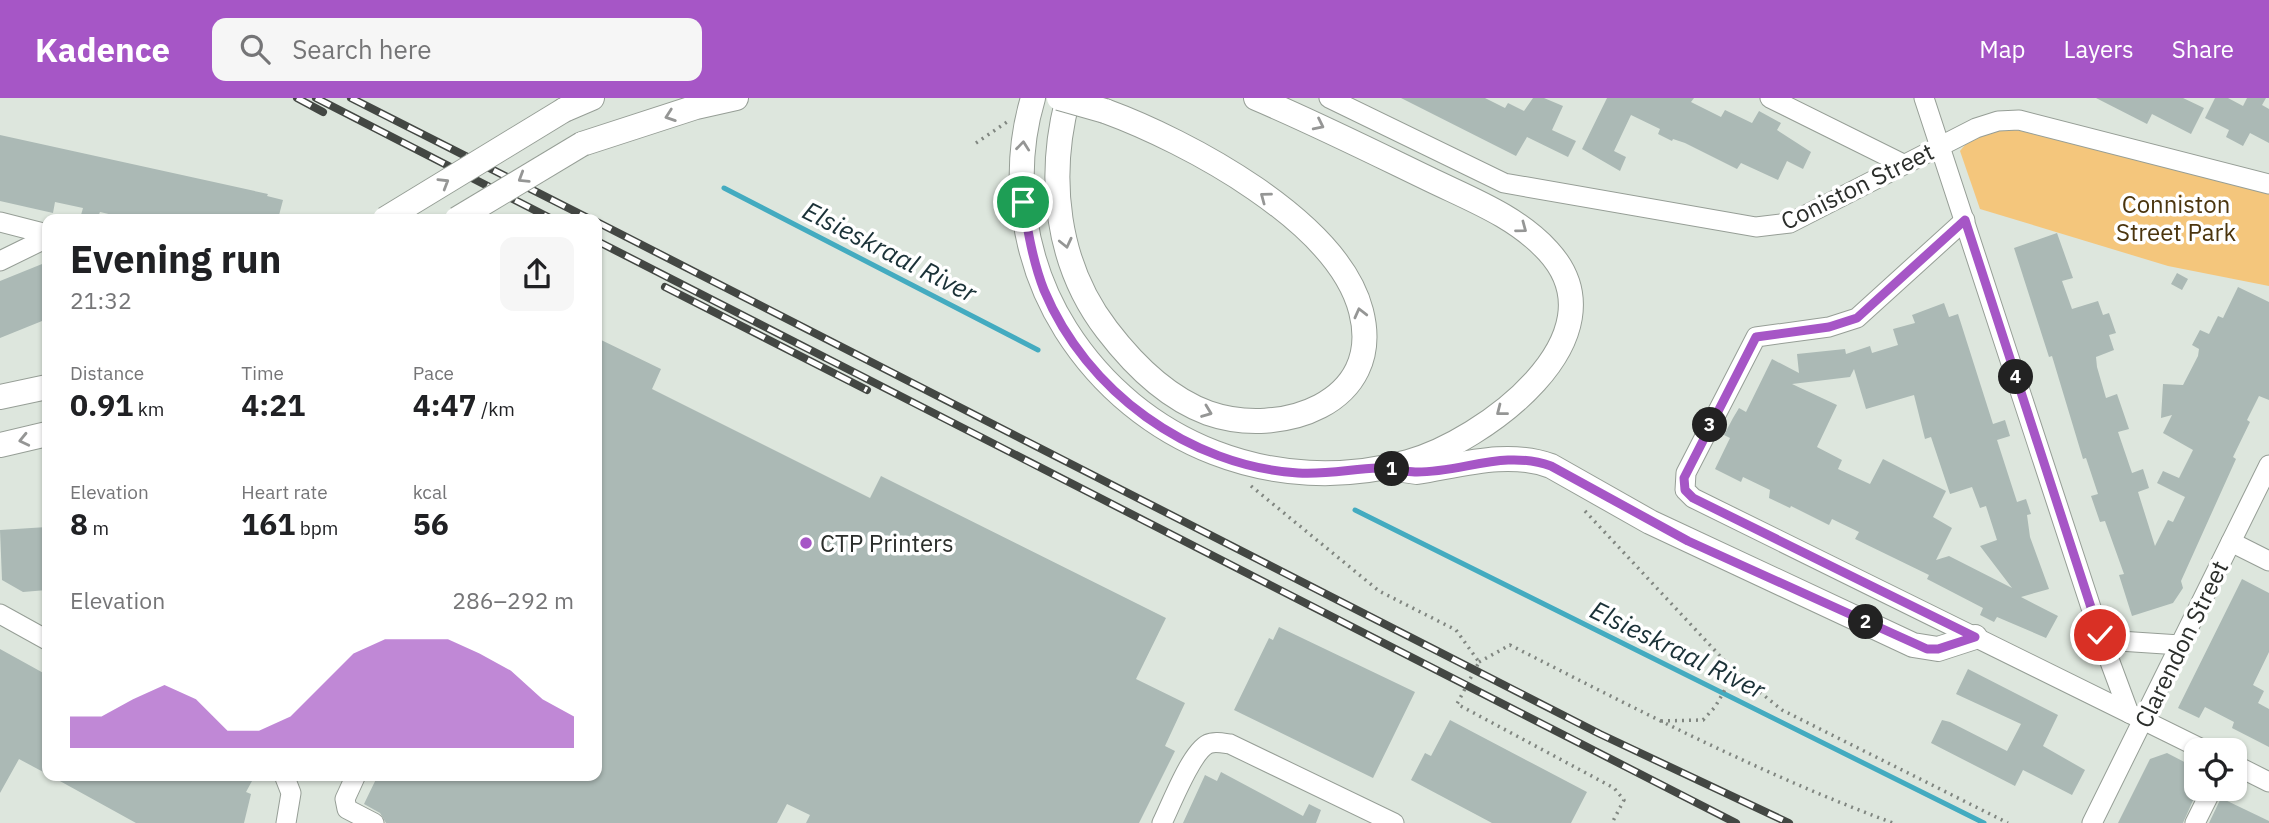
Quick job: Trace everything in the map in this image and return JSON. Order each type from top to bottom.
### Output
[{"type":"main road","points":[[393,214],[564,110],[592,98]]},
{"type":"main road","points":[[465,214],[582,145],[696,107],[736,98]]},
{"type":"main road","points":[[1033,98],[1025,124],[1021,160],[1023,202],[1030,244],[1044,290],[1083,356],[1110,388],[1150,420],[1187,443],[1239,463],[1298,473],[1377,468],[1410,461],[1449,444],[1484,424],[1535,382],[1552,363],[1569,326],[1570,305],[1564,280],[1550,253],[1509,218],[1256,98]]},
{"type":"main road","points":[[1059,98],[1105,111],[1153,128],[1215,162],[1318,240],[1338,264],[1361,310],[1362,347],[1353,376],[1327,404],[1289,419],[1264,421],[1223,417],[1178,398],[1122,349],[1085,295],[1068,251],[1059,209],[1056,159],[1068,98]]},
{"type":"main road","points":[[0,397],[42,388]]},
{"type":"main road","points":[[0,445],[42,435]]},
{"type":"main road","points":[[1377,468],[1417,472],[1503,458],[1535,460],[1551,466],[1688,541],[1804,592],[1913,645],[1938,649],[1975,637]]},
{"type":"street","name":"Coniston Street","points":[[1329,98],[1504,183],[1756,228],[1790,223],[1987,124],[2019,120],[2269,184]]},
{"type":"street","points":[[1770,98],[1903,164]]},
{"type":"street","points":[[1924,98],[2100,635],[2136,716]]},
{"type":"street","points":[[1965,220],[1857,318],[1829,327],[1760,335],[1752,341],[1686,473],[1685,490],[1693,498],[2184,740]]},
{"type":"street","points":[[0,222],[42,235]]},
{"type":"street","points":[[0,261],[42,239]]},
{"type":"street","name":"Clarendon Street","points":[[2092,823],[2136,716],[2180,645],[2269,464]]},
{"type":"street","points":[[2231,542],[2269,561]]},
{"type":"street","points":[[0,614],[42,637]]},
{"type":"street","points":[[2100,635],[2119,641],[2180,645]]},
{"type":"street","points":[[1162,823],[1197,753],[1209,743],[1230,744],[1394,823]]},
{"type":"street","points":[[2247,771],[2269,782]]},
{"type":"street","points":[[286,781],[291,793],[286,823]]},
{"type":"street","points":[[353,781],[345,799],[347,809],[374,823]]},
{"type":"street","points":[[2195,823],[2206,801]]},
{"type":"path","points":[[976,143],[1014,116],[1013,123]]},
{"type":"path","points":[[1241,478],[1379,591],[1457,630],[1479,662]]},
{"type":"path","points":[[1251,481],[1261,483]]},
{"type":"path","points":[[1577,502],[1735,672],[1782,710],[2008,823]]},
{"type":"path","points":[[1612,823],[1624,800],[1614,788],[1457,704],[1479,662],[1510,645],[1659,721],[1817,795],[1893,823]]},
{"type":"path","points":[[1659,721],[1703,720],[1715,707],[1735,672]]},
{"type":"green space","name":"Conniston Street Park","points":[[2013,129],[2269,192],[2269,286],[2168,266],[1980,209],[1960,151],[1977,137]]},
{"type":"building","points":[[1401,98],[1485,98],[1505,108],[1508,103],[1524,111],[1533,98],[1544,98],[1563,106],[1552,130],[1576,141],[1568,157],[1527,137],[1516,156]]},
{"type":"building","points":[[1607,98],[1694,98],[1691,102],[1721,117],[1725,110],[1752,123],[1759,111],[1781,123],[1777,130],[1811,152],[1803,169],[1787,161],[1778,180],[1741,163],[1737,169],[1685,143],[1673,139],[1672,141],[1658,134],[1660,129],[1631,115],[1614,151],[1626,157],[1620,171],[1582,149]]},
{"type":"building","points":[[2096,98],[2183,98],[2204,108],[2191,134],[2152,114],[2147,124]]},
{"type":"building","points":[[2215,98],[2228,98],[2243,106],[2247,98],[2266,98],[2262,105],[2269,109],[2269,143],[2250,133],[2243,146],[2226,137],[2229,130],[2205,118]]},
{"type":"building","points":[[0,135],[268,194],[267,196],[283,200],[279,214],[81,214],[83,208],[55,202],[53,213],[0,201]]},
{"type":"building","points":[[2057,233],[2073,278],[2062,281],[2072,309],[2098,301],[2103,315],[2109,313],[2116,333],[2109,335],[2114,350],[2096,357],[2097,367],[2106,398],[2117,394],[2129,429],[2118,432],[2132,473],[2143,469],[2149,488],[2138,492],[2155,546],[2168,520],[2173,522],[2185,497],[2157,483],[2163,471],[2179,478],[2193,450],[2163,433],[2172,415],[2161,418],[2163,384],[2183,385],[2198,356],[2199,349],[2192,345],[2200,330],[2209,334],[2218,316],[2223,318],[2238,287],[2269,302],[2269,400],[2259,396],[2247,420],[2250,422],[2233,457],[2236,459],[2181,581],[2183,588],[2173,603],[2132,616],[2119,575],[2124,574],[2105,521],[2100,522],[2091,496],[2098,494],[2086,458],[2083,459],[2052,356],[2049,357],[2014,248]]},
{"type":"building","points":[[42,264],[42,321],[0,338],[0,281]]},
{"type":"building","points":[[2177,273],[2188,279],[2182,290],[2171,284]]},
{"type":"building","points":[[1944,303],[1949,317],[1958,314],[1993,424],[2005,420],[2010,436],[1997,440],[2017,502],[2026,499],[2031,514],[2027,515],[2030,537],[2049,589],[2021,597],[2058,616],[2046,638],[1997,617],[1994,622],[1980,615],[1983,608],[1927,579],[1929,575],[1855,539],[1859,532],[1832,519],[1829,525],[1791,506],[1790,508],[1769,498],[1770,490],[1743,477],[1741,482],[1715,469],[1730,438],[1724,435],[1739,408],[1746,412],[1772,359],[1799,373],[1797,354],[1845,349],[1846,354],[1870,346],[1872,353],[1898,345],[1893,329],[1915,323],[1912,315]],"holes":[[[1854,369],[1866,409],[1914,395],[1925,439],[1931,437],[1950,494],[1972,487],[1980,508],[1986,506],[1997,540],[1980,546],[2012,588],[1949,556],[1936,560],[1952,528],[1933,517],[1946,491],[1883,459],[1870,484],[1838,469],[1842,460],[1817,447],[1837,405],[1792,384],[1850,377]]]},
{"type":"building","name":"CTP Printers","points":[[602,340],[661,369],[652,389],[870,498],[881,476],[1166,618],[1136,679],[1185,703],[1165,746],[1175,751],[1139,823],[806,823],[810,815],[787,804],[777,823],[386,823],[380,813],[364,804],[375,781],[602,781]]},
{"type":"building","points":[[42,527],[42,590],[23,592],[2,580],[0,530]]},
{"type":"building","points":[[2242,579],[2269,593],[2269,652],[2253,685],[2264,691],[2258,703],[2269,709],[2269,747],[2232,728],[2234,722],[2205,707],[2199,718],[2178,708]]},
{"type":"building","points":[[1279,627],[1415,692],[1373,778],[1234,710],[1269,638],[1273,640]]},
{"type":"building","points":[[0,649],[42,672],[42,771],[19,759],[0,793]]},
{"type":"building","points":[[1968,669],[2058,715],[2043,746],[2085,770],[2072,795],[2023,770],[2015,786],[1931,743],[1942,720],[2007,751],[2021,724],[1956,694]]},
{"type":"building","points":[[1450,720],[1587,792],[1571,823],[1492,823],[1411,780],[1425,753],[1431,756]]},
{"type":"building","points":[[2167,753],[2184,762],[2184,801],[2193,801],[2183,823],[2118,823],[2150,759]]},
{"type":"building","points":[[1221,772],[1303,816],[1309,804],[1321,810],[1316,823],[1183,823],[1205,775],[1217,781]]},
{"type":"building","points":[[60,781],[252,781],[246,792],[251,794],[244,823],[136,823]]},
{"type":"building","points":[[2220,801],[2227,801],[2269,821],[2269,823],[2209,823]]},
{"type":"waterway","name":"Elsieskraal River","points":[[724,188],[1038,350]]},
{"type":"waterway","name":"Elsieskraal River","points":[[1355,510],[1984,823]]},
{"type":"railway","points":[[297,98],[323,112]]},
{"type":"railway","points":[[316,98],[542,214]]},
{"type":"railway","points":[[351,98],[580,214]]},
{"type":"railway","points":[[602,225],[1600,734],[1789,823]]},
{"type":"railway","points":[[602,244],[1736,823]]},
{"type":"railway","points":[[665,287],[867,390]]},
{"type":"place","name":"CTP Printers","points":[[806,543]]},
{"type":"route","points":[[1023,202],[1030,244],[1044,290],[1083,356],[1110,388],[1150,420],[1187,443],[1239,463],[1298,473],[1359,472],[1377,468],[1417,472],[1503,458],[1535,460],[1551,466],[1688,541],[1804,592],[1913,645],[1927,649],[1938,649],[1975,637],[1693,498],[1685,490],[1684,478],[1749,346],[1756,337],[1829,327],[1857,318],[1948,232],[1965,220],[2100,635]]}]
